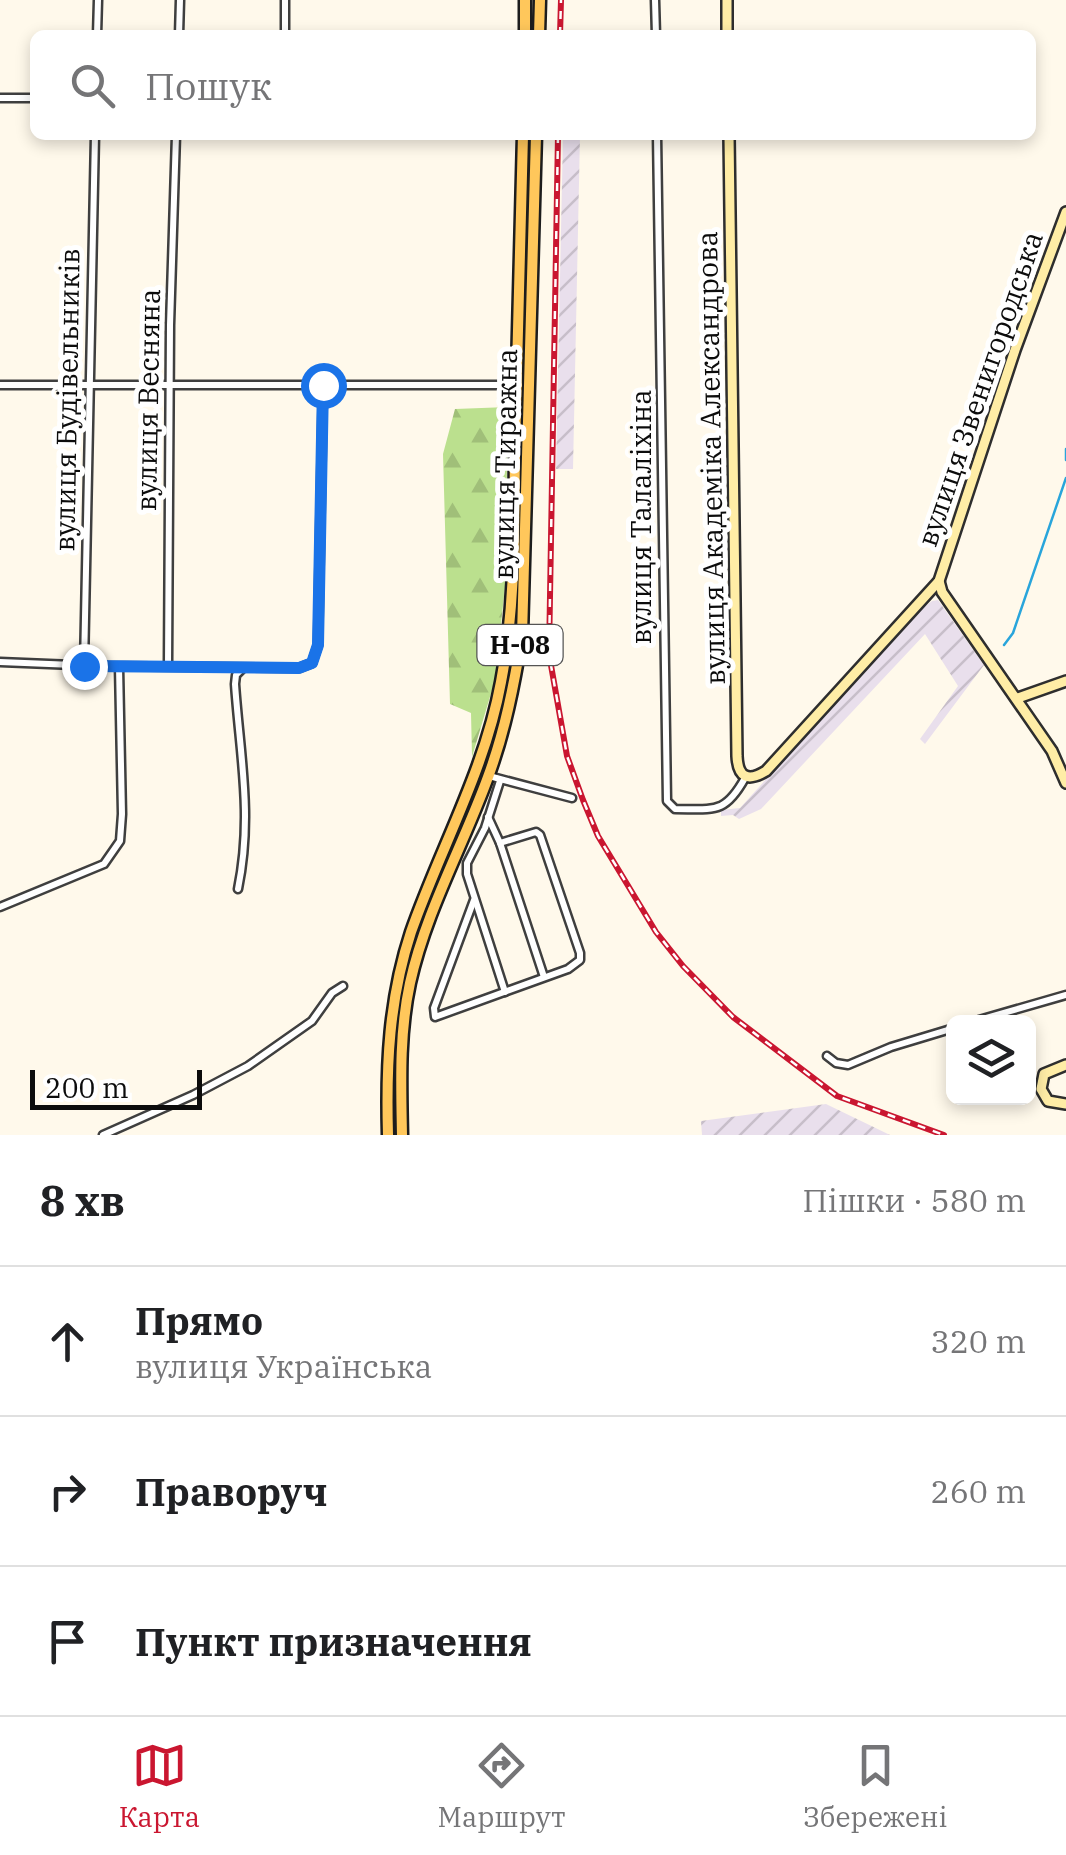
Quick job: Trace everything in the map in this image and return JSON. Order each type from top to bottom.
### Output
[{"type":"main road","points":[[525,0],[525,30]]},
{"type":"main road","points":[[539,30],[540,0]]},
{"type":"main road","name":"вулиця Тиражна","points":[[402,1135],[401,1030],[410,981],[488,776],[507,717],[522,636],[524,140]]},
{"type":"main road","name":"вулиця Тиражна","points":[[388,1135],[388,1046],[402,968],[411,934],[477,769],[502,682],[512,588],[536,140]]},
{"type":"main road","points":[[477,769],[488,776]]},
{"type":"street","points":[[97,30],[98,0]]},
{"type":"street","points":[[179,30],[180,0]]},
{"type":"street","points":[[285,0],[285,30]]},
{"type":"street","points":[[655,0],[656,30]]},
{"type":"street","points":[[726,0],[727,30]]},
{"type":"street","points":[[0,98],[30,98]]},
{"type":"street","name":"вулиця Будівельників","points":[[84,666],[95,140]]},
{"type":"street","name":"вулиця Весняна","points":[[168,666],[176,140]]},
{"type":"street","name":"вулиця Талаліхіна","points":[[657,140],[667,801],[675,809],[722,806],[734,800],[745,778]]},
{"type":"street","name":"вулиця Академіка Александрова","points":[[729,140],[738,770],[745,778]]},
{"type":"street","name":"вулиця Звенигородська","points":[[745,778],[766,771],[939,580],[1020,333],[1066,212]]},
{"type":"street","points":[[0,385],[523,384]]},
{"type":"street","points":[[0,662],[244,668],[299,668],[312,663],[318,645],[323,385]]},
{"type":"street","name":"вулиця Звенигородська","points":[[939,580],[942,592],[1052,750],[1066,782]]},
{"type":"street","points":[[0,907],[104,864],[120,841],[119,667]]},
{"type":"street","points":[[238,889],[247,830],[245,768],[235,684],[236,675],[244,668]]},
{"type":"street","points":[[1018,698],[1066,681]]},
{"type":"street","points":[[488,776],[572,798]]},
{"type":"street","points":[[500,782],[467,863],[474,900],[505,992]]},
{"type":"street","points":[[488,816],[544,977]]},
{"type":"street","points":[[474,900],[433,1014],[440,1017],[574,966],[580,960],[580,950],[540,835],[536,832],[500,843]]},
{"type":"street","points":[[102,1135],[193,1096],[248,1066],[312,1021],[332,993],[343,986]]},
{"type":"street","points":[[996,1015],[1066,995]]},
{"type":"street","points":[[827,1056],[848,1066],[891,1047],[946,1030]]},
{"type":"street","points":[[1066,1065],[1044,1074],[1040,1089],[1048,1102],[1066,1104]]},
{"type":"shaded area","points":[[563,140],[580,140],[573,469],[556,469]]},
{"type":"shaded area","points":[[938,600],[984,665],[925,744],[920,739],[958,686],[925,634],[761,809],[739,819],[721,816],[721,810],[740,808],[915,614]]},
{"type":"shaded area","points":[[826,1104],[890,1135],[702,1135],[701,1121]]},
{"type":"green space","points":[[508,407],[505,587],[495,680],[472,757],[471,713],[450,704],[443,454],[455,409]]},
{"type":"waterway","points":[[1066,449],[1066,460]]},
{"type":"waterway","points":[[1004,645],[1013,633],[1066,478]]},
{"type":"railway","points":[[560,30],[561,0]]},
{"type":"railway","points":[[558,140],[549,654],[567,756],[583,800],[598,836],[656,932],[733,1017],[837,1096],[944,1135]]},
{"type":"route","points":[[84,666],[299,668],[312,663],[318,645],[323,385]]}]
